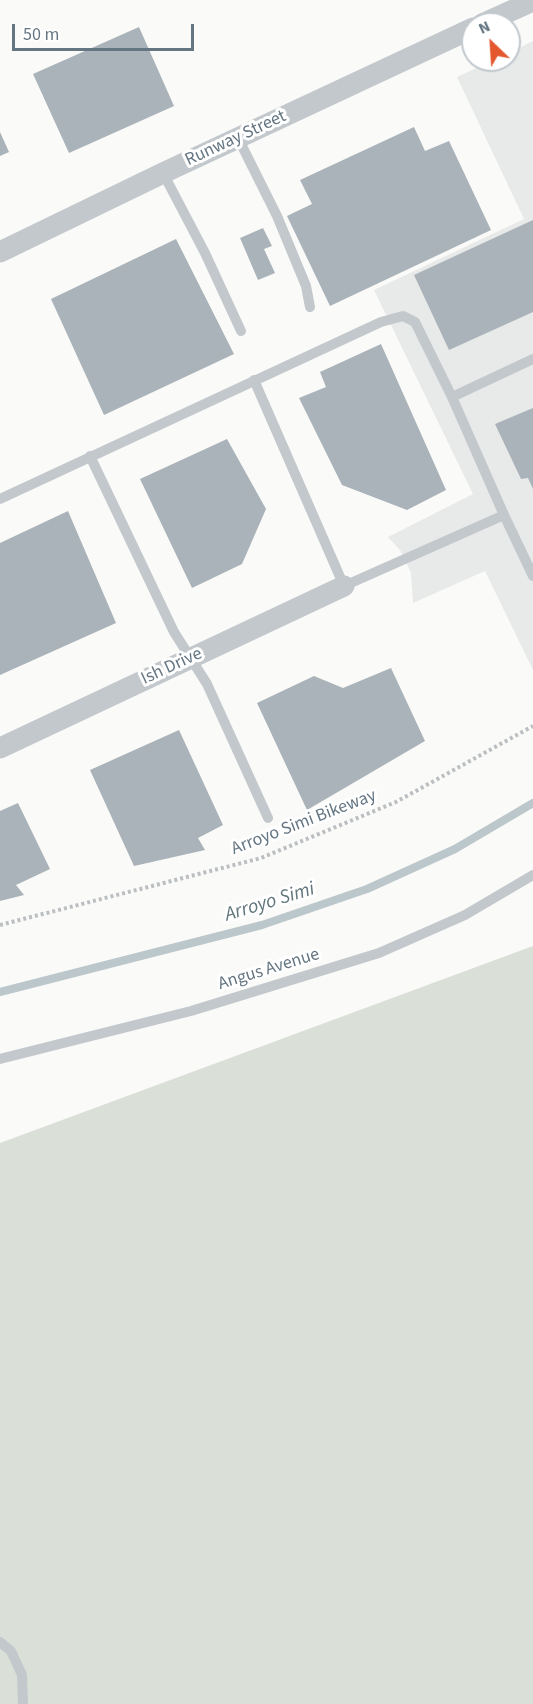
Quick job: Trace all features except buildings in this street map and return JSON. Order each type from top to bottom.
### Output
[{"type":"street","points":[[509,12],[533,1]]},
{"type":"street","name":"Runway Street","points":[[0,252],[461,34]]},
{"type":"street","name":"Ish Drive","points":[[0,748],[344,586]]},
{"type":"lane","points":[[238,138],[281,226],[306,286],[310,307]]},
{"type":"lane","points":[[163,173],[205,253],[240,331]]},
{"type":"lane","points":[[0,499],[381,322],[403,316],[415,322],[452,397],[533,576]]},
{"type":"lane","points":[[452,397],[533,359]]},
{"type":"lane","points":[[254,380],[344,586],[504,515]]},
{"type":"lane","points":[[90,456],[174,632],[207,684],[268,818]]},
{"type":"lane","name":"Angus Avenue","points":[[0,1059],[191,1011],[379,953],[465,915],[533,875]]},
{"type":"lane","points":[[0,1642],[10,1651],[22,1675],[23,1704]]},
{"type":"path","name":"Arroyo Simi Bikeway","points":[[0,925],[261,858],[396,802],[533,726]]},
{"type":"shaded area","points":[[533,41],[533,670],[485,571],[413,603],[411,573],[400,550],[388,537],[473,494],[374,290],[524,219],[457,77],[468,72],[521,72],[521,47]]},
{"type":"shaded area","points":[[533,946],[533,1704],[0,1704],[0,1143]]},
{"type":"waterway","name":"Arroyo Simi","points":[[0,992],[262,925],[367,889],[455,849],[533,803]]}]
